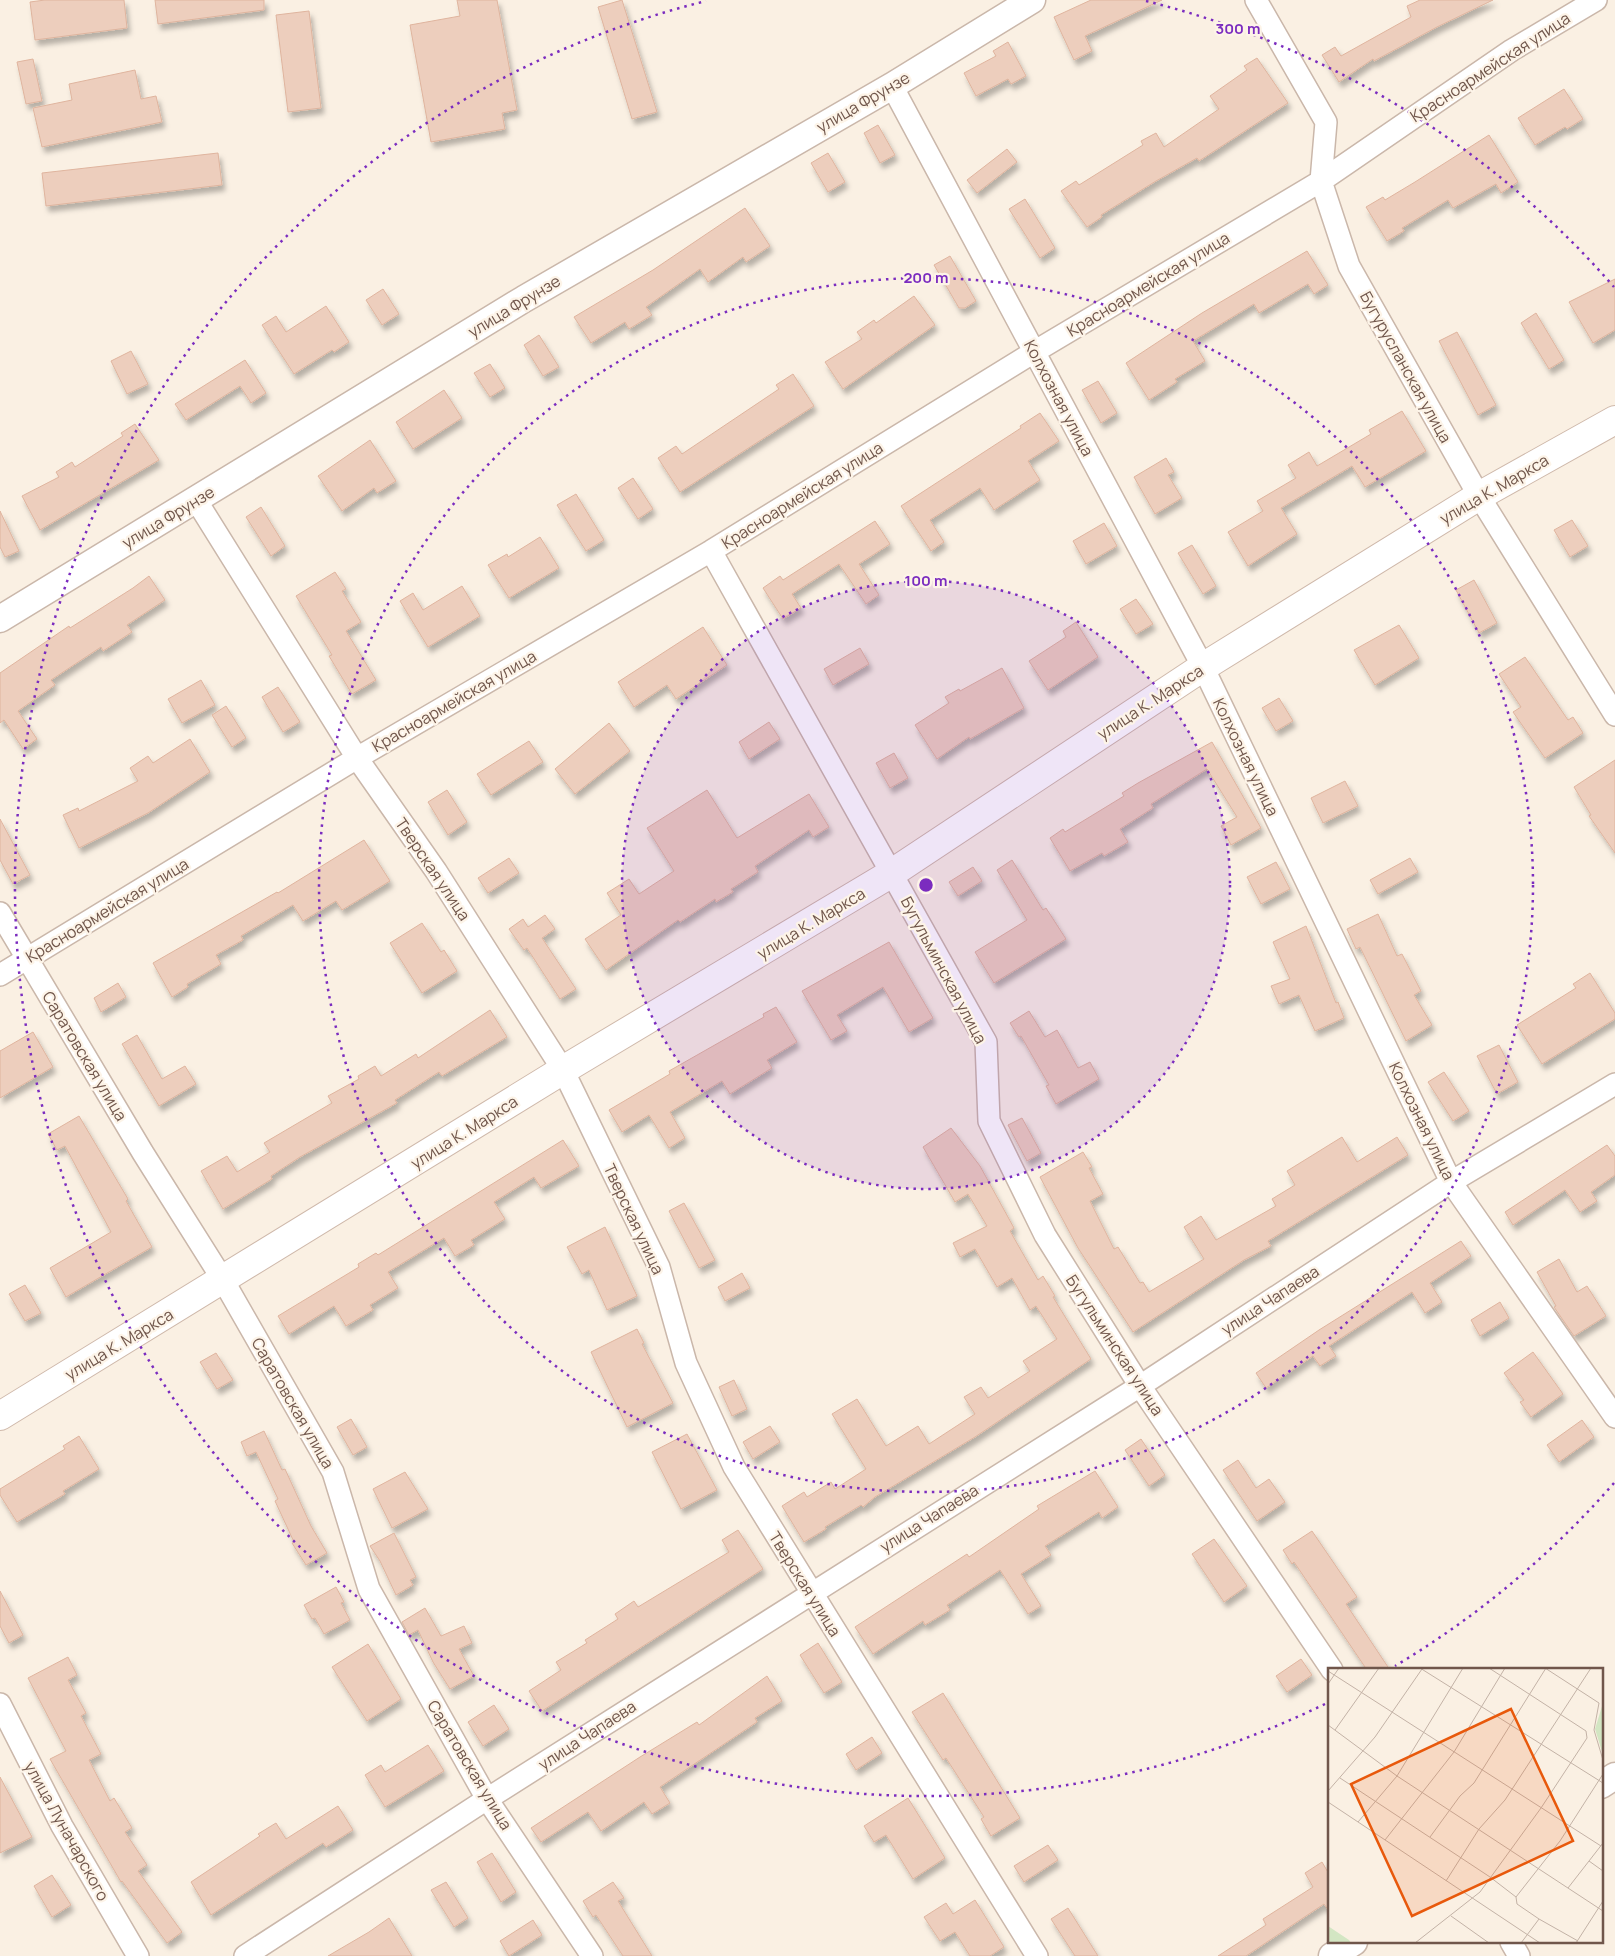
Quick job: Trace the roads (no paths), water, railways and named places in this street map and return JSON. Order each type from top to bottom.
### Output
[{"type":"main road","name":"улица К. Маркса","points":[[0,1416],[563,1070],[892,873],[1203,667],[1479,496],[1615,420]]},
{"type":"street","name":"улица Фрунзе","points":[[0,619],[524,299],[892,86],[1032,0]]},
{"type":"street","name":"Бугурусланская улица","points":[[1256,0],[1326,122],[1321,181],[1349,266],[1479,496],[1615,715]]},
{"type":"street","name":"Красноармейская улица","points":[[0,975],[357,758],[711,551],[1034,352],[1321,181],[1512,50],[1596,0]]},
{"type":"street","name":"Колхозная улица","points":[[892,86],[1203,667],[1451,1182],[1615,1417]]},
{"type":"street","name":"Тверская улица","points":[[196,500],[357,758],[436,871],[563,1070],[659,1267],[686,1363],[734,1467],[810,1593],[1037,1956]]},
{"type":"street","name":"Бугульминская улица","points":[[711,551],[986,1042],[989,1120],[1045,1235],[1140,1386],[1331,1668]]},
{"type":"street","name":"Саратовская улица","points":[[0,912],[143,1153],[223,1280],[333,1472],[369,1589],[487,1799],[592,1956]]},
{"type":"street","name":"улица Чапаева","points":[[245,1956],[810,1593],[1140,1386],[1451,1182],[1615,1084]]},
{"type":"street","name":"улица Луначарского","points":[[0,1704],[62,1826],[138,1956]]},
{"type":"street","points":[[1602,1784],[1615,1776]]},
{"type":"street","points":[[1332,1956],[1351,1944]]},
{"type":"street","points":[[1512,1944],[1519,1956]]}]
